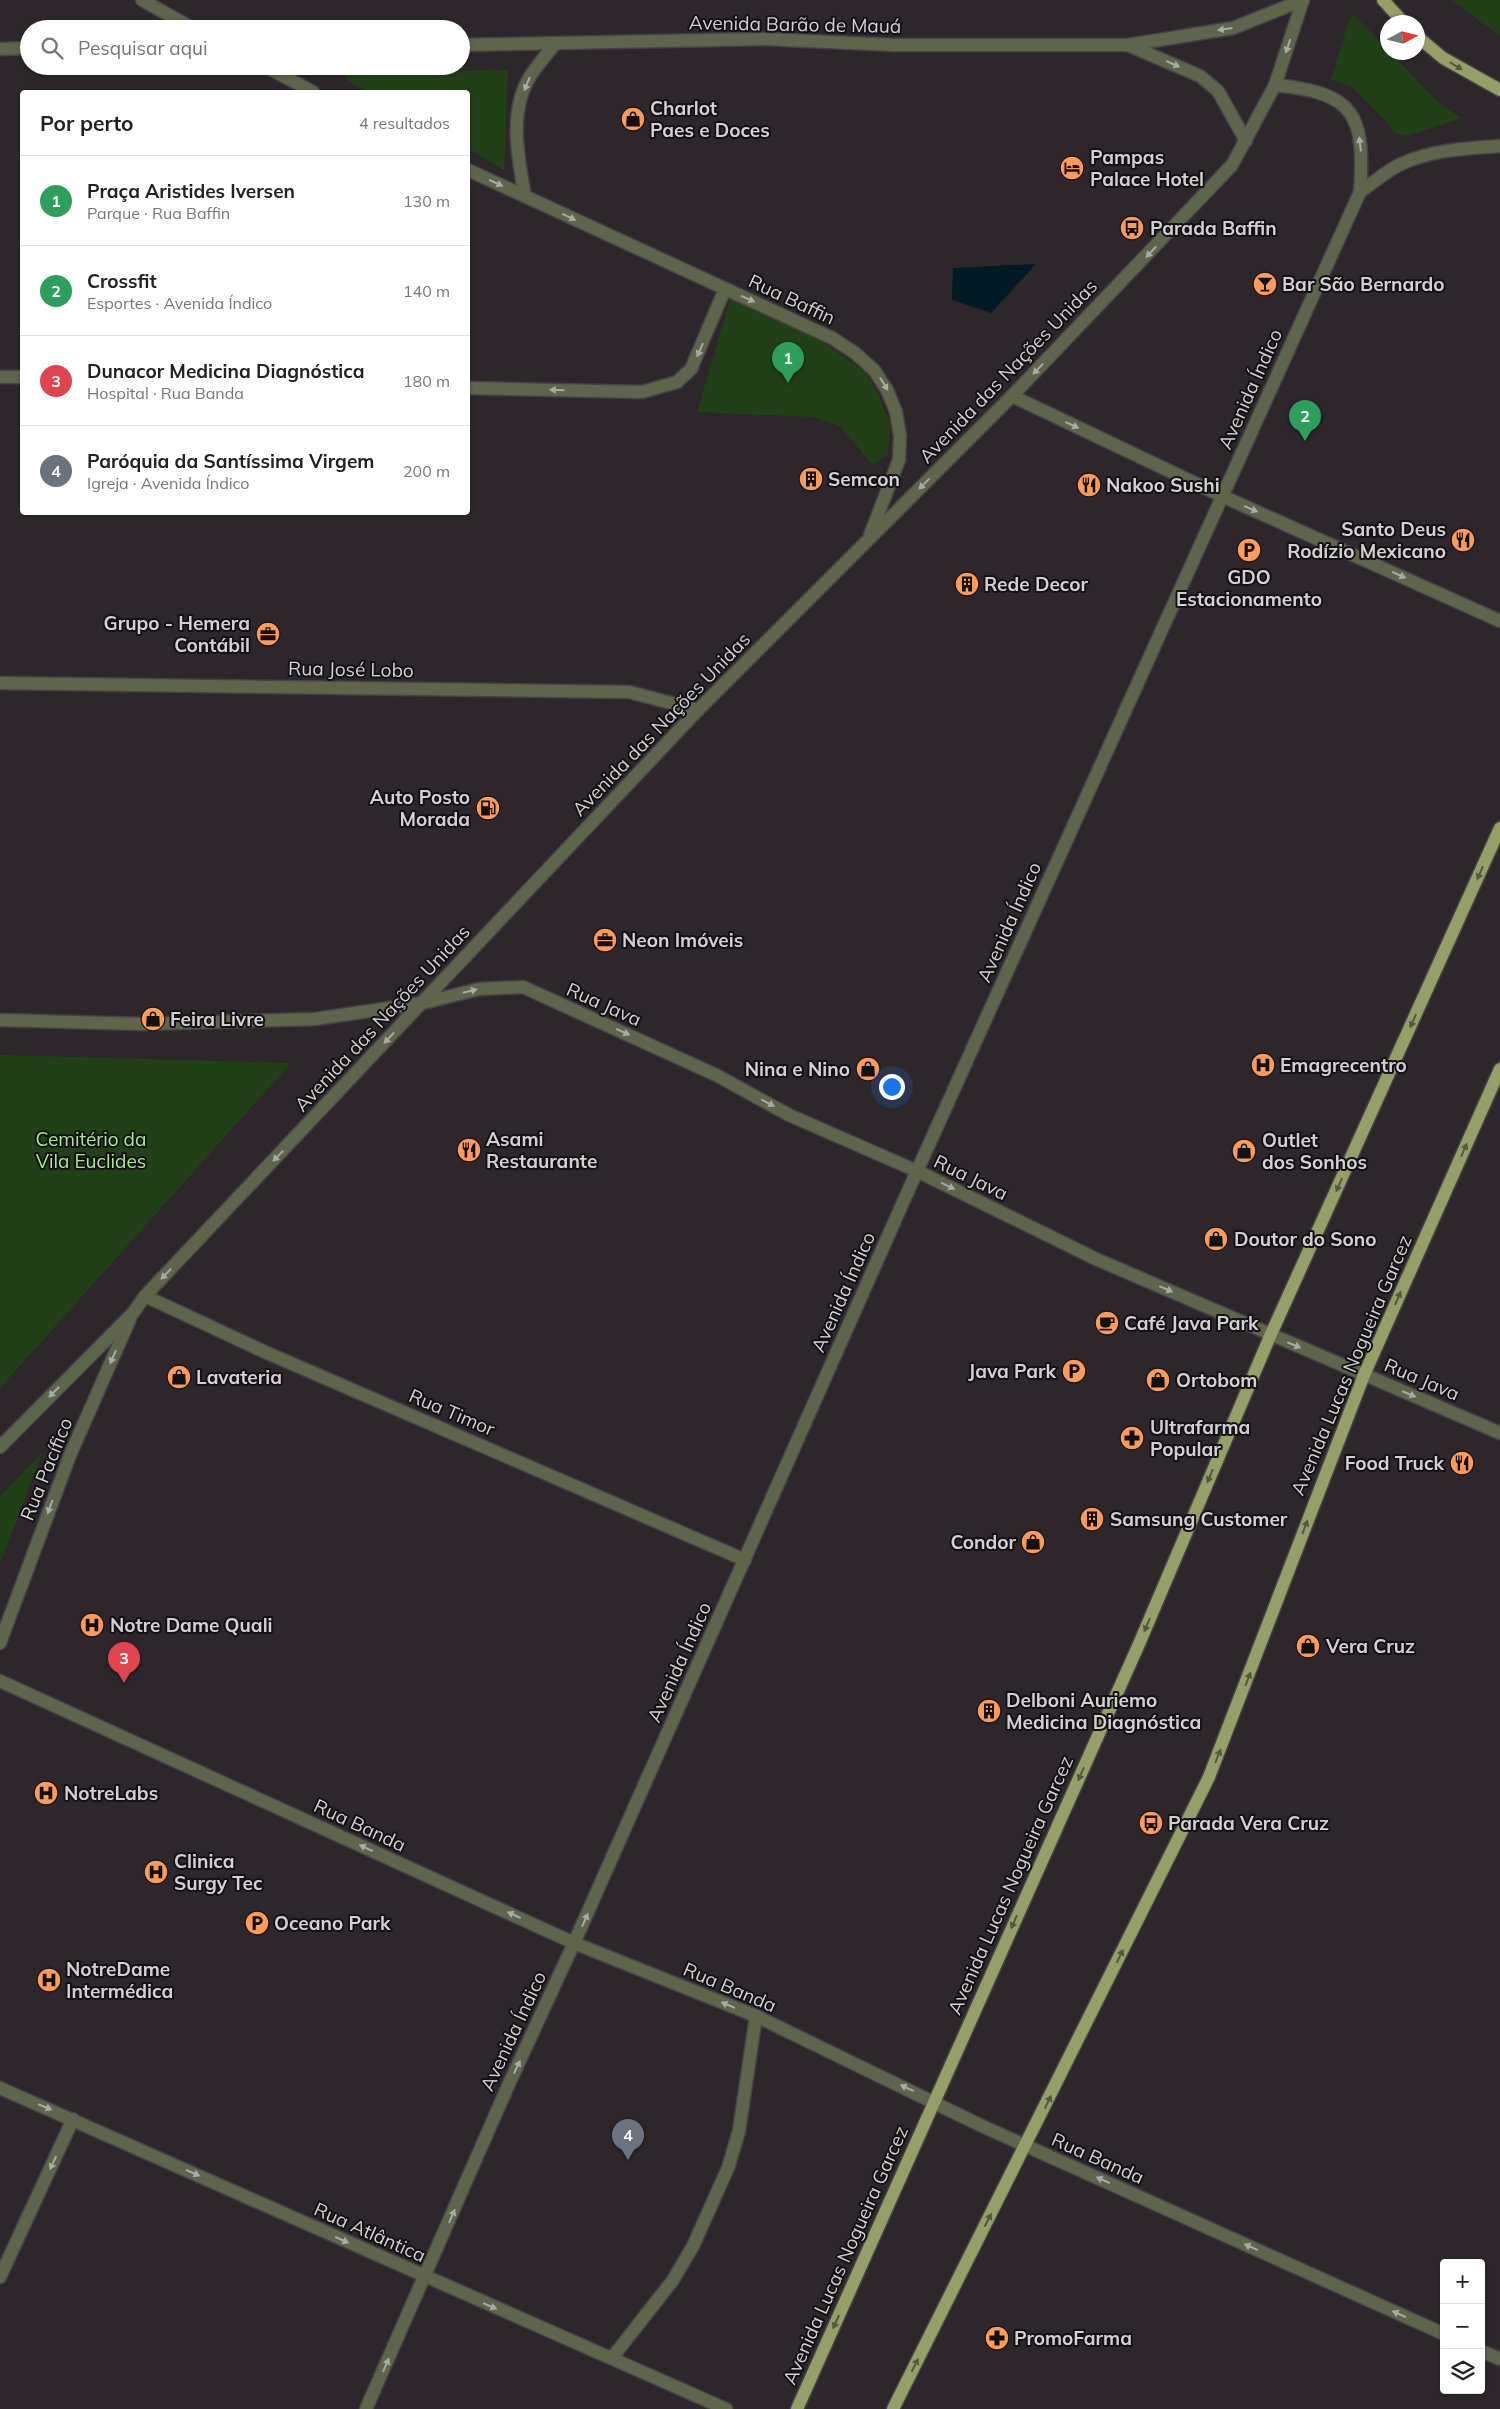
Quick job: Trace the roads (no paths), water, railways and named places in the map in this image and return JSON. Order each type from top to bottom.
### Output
[{"type":"main road","points":[[1383,0],[1397,15]]},
{"type":"main road","points":[[1425,43],[1443,58],[1500,90]]},
{"type":"main road","name":"Avenida Lucas Nogueira Garcez","points":[[797,2409],[1139,1644],[1271,1334],[1500,828]]},
{"type":"main road","name":"Avenida Lucas Nogueira Garcez","points":[[893,2409],[1209,1777],[1364,1375],[1500,1069]]},
{"type":"street","points":[[142,0],[178,20]]},
{"type":"street","name":"Avenida Barão de Mauá","points":[[470,45],[764,39],[895,45],[1128,45],[1232,28],[1303,0]]},
{"type":"street","name":"Avenida das Nações Unidas","points":[[0,1447],[133,1313],[145,1296],[698,710],[1012,396],[1232,165],[1275,85],[1303,0]]},
{"type":"street","points":[[525,196],[519,160],[517,124],[520,102],[530,76],[555,44]]},
{"type":"street","name":"Avenida Barão de Mauá","points":[[1128,45],[1200,76],[1218,91],[1246,141]]},
{"type":"street","points":[[0,49],[20,48]]},
{"type":"street","points":[[282,75],[309,90]]},
{"type":"street","name":"Avenida Índico","points":[[366,2409],[508,2086],[574,1943],[917,1171],[1360,192],[1362,159],[1360,138],[1351,111],[1342,102],[1318,91],[1275,85]]},
{"type":"street","name":"Avenida Índico","points":[[1360,192],[1385,174],[1418,158],[1454,150],[1500,146]]},
{"type":"street","name":"Rua Baffin","points":[[470,171],[832,338],[855,353],[874,370],[887,390],[896,412],[900,436],[899,460],[868,539]]},
{"type":"street","points":[[470,388],[642,392],[677,382],[692,369],[724,288]]},
{"type":"street","points":[[0,377],[20,377]]},
{"type":"street","points":[[1012,396],[1222,496],[1500,620]]},
{"type":"street","name":"Rua José Lobo","points":[[0,683],[629,692],[678,703],[698,710]]},
{"type":"street","name":"Rua Java","points":[[0,1020],[142,1024],[316,1019],[423,1003],[479,989],[523,987],[716,1076],[789,1114],[917,1171],[1096,1259],[1500,1433]]},
{"type":"street","name":"Rua Timor","points":[[145,1296],[265,1352],[745,1560]]},
{"type":"street","name":"Rua Pacífico","points":[[0,1643],[70,1455],[133,1313]]},
{"type":"street","name":"Rua Banda","points":[[0,1680],[574,1943],[756,2016],[1026,2145],[1440,2332]]},
{"type":"street","points":[[612,2358],[673,2280],[693,2246],[728,2168],[738,2132],[756,2016]]},
{"type":"street","name":"Rua Atlântica","points":[[0,2088],[726,2409]]},
{"type":"street","points":[[0,2277],[73,2119]]},
{"type":"street","points":[[1485,2353],[1500,2359]]},
{"type":"water","points":[[1036,264],[991,313],[952,300],[953,268]]},
{"type":"place","name":"Charlot Paes e Doces","points":[[633,119]]},
{"type":"place","name":"Pampas Palace Hotel","points":[[1072,168]]},
{"type":"place","name":"Parada Baffin","points":[[1132,228]]},
{"type":"place","name":"Bar São Bernardo","points":[[1265,284]]},
{"type":"place","name":"Praça Aristides Iversen","points":[[788,383]]},
{"type":"place","name":"Crossfit","points":[[1305,441]]},
{"type":"place","name":"Semcon","points":[[811,479]]},
{"type":"place","name":"Nakoo Sushi","points":[[1089,485]]},
{"type":"place","name":"Santo Deus Rodízio Mexicano","points":[[1463,540]]},
{"type":"place","name":"GDO Estacionamento","points":[[1249,550]]},
{"type":"place","name":"Rede Decor","points":[[967,584]]},
{"type":"place","name":"Grupo - Hemera Contábil","points":[[268,634]]},
{"type":"place","name":"Auto Posto Morada","points":[[488,808]]},
{"type":"place","name":"Neon Imóveis","points":[[605,940]]},
{"type":"place","name":"Feira Livre","points":[[153,1019]]},
{"type":"place","name":"Emagrecentro","points":[[1263,1065]]},
{"type":"place","name":"Nina e Nino","points":[[868,1069]]},
{"type":"place","name":"Asami Restaurante","points":[[469,1150]]},
{"type":"place","name":"Outlet dos Sonhos","points":[[1244,1151]]},
{"type":"place","name":"Doutor do Sono","points":[[1216,1239]]},
{"type":"place","name":"Café Java Park","points":[[1107,1323]]},
{"type":"place","name":"Java Park","points":[[1074,1371]]},
{"type":"place","name":"Lavateria","points":[[179,1377]]},
{"type":"place","name":"Ortobom","points":[[1158,1380]]},
{"type":"place","name":"Ultrafarma Popular","points":[[1132,1438]]},
{"type":"place","name":"Food Truck","points":[[1462,1463]]},
{"type":"place","name":"Samsung Customer","points":[[1092,1519]]},
{"type":"place","name":"Condor","points":[[1033,1542]]},
{"type":"place","name":"Notre Dame Quali","points":[[92,1625]]},
{"type":"place","name":"Vera Cruz","points":[[1308,1646]]},
{"type":"place","name":"Dunacor Medicina Diagnóstica","points":[[124,1683]]},
{"type":"place","name":"Delboni Auriemo Medicina Diagnóstica","points":[[989,1711]]},
{"type":"place","name":"NotreLabs","points":[[46,1793]]},
{"type":"place","name":"Parada Vera Cruz","points":[[1151,1823]]},
{"type":"place","name":"Clinica Surgy Tec","points":[[156,1872]]},
{"type":"place","name":"Oceano Park","points":[[257,1923]]},
{"type":"place","name":"NotreDame Intermédica","points":[[49,1980]]},
{"type":"place","name":"Paróquia da Santíssima Virgem","points":[[628,2160]]},
{"type":"place","name":"PromoFarma","points":[[997,2338]]},
{"type":"park label","name":"Cemitério da Vila Euclides","points":[[91,1150]]}]
